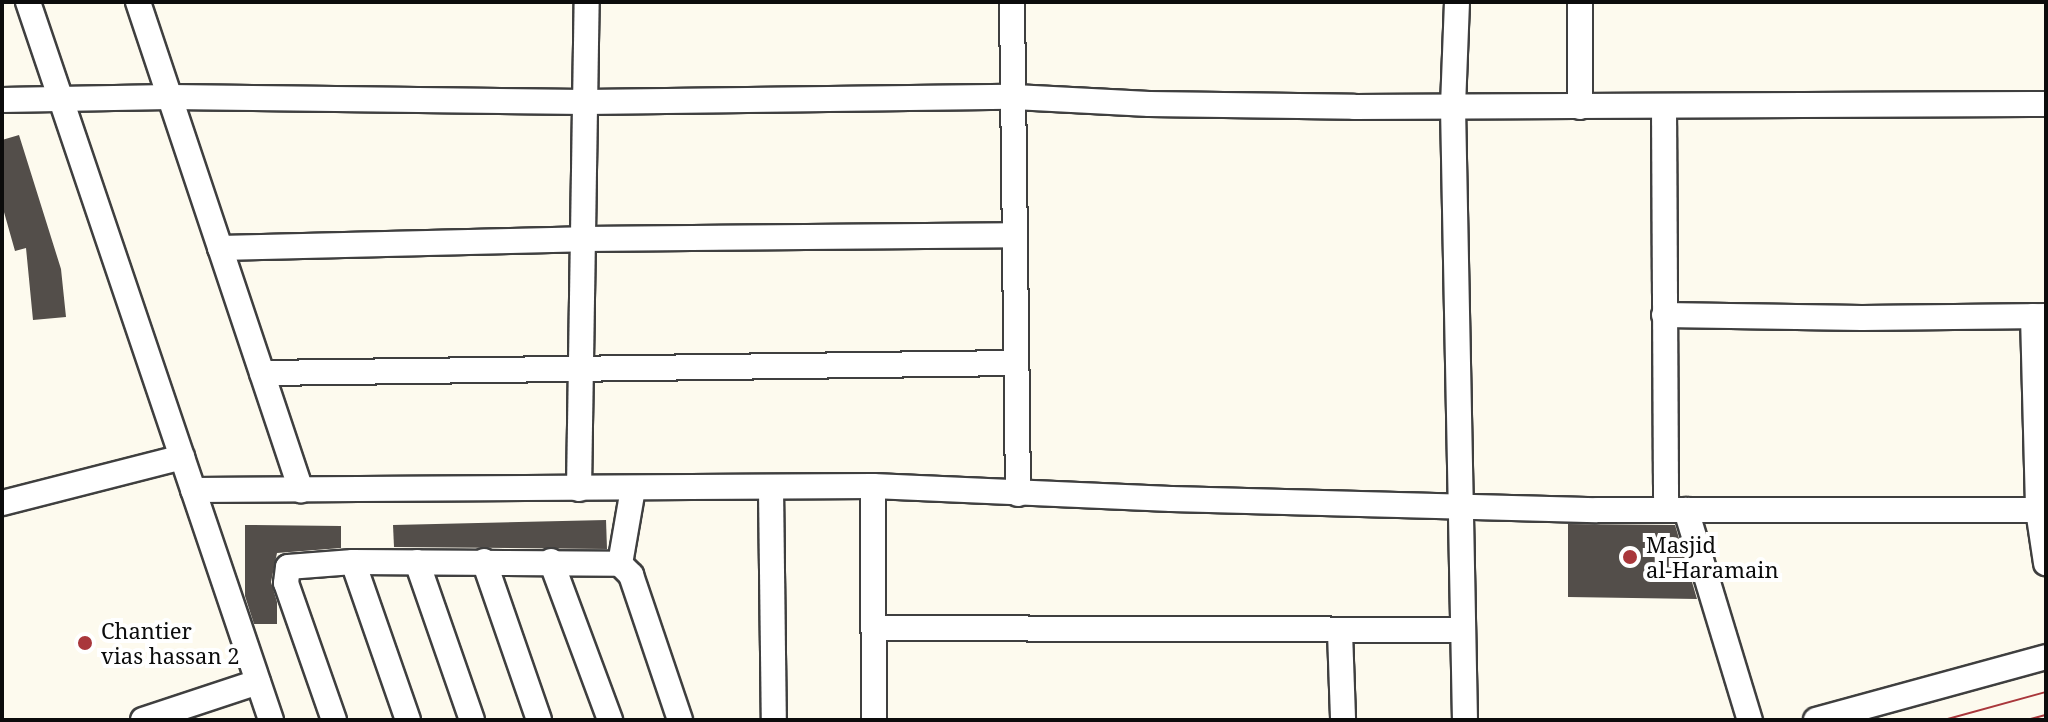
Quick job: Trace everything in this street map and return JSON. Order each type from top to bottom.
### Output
[{"type":"street","points":[[28,2],[58,99],[271,720]]},
{"type":"street","points":[[138,2],[301,490]]},
{"type":"street","points":[[579,489],[587,2]]},
{"type":"street","points":[[1012,2],[1018,494]]},
{"type":"street","points":[[1457,2],[1453,107],[1465,720]]},
{"type":"street","points":[[1580,2],[1580,107]]},
{"type":"street","points":[[2,100],[170,97],[585,102],[1014,97],[1149,104],[1453,107],[2046,104]]},
{"type":"street","points":[[1664,107],[1664,315],[1676,510],[1750,720]]},
{"type":"street","points":[[220,248],[583,239],[1014,235]]},
{"type":"street","points":[[1664,315],[1862,318],[2040,316],[2038,510],[2046,563]]},
{"type":"street","points":[[262,373],[1015,363]]},
{"type":"street","points":[[2,503],[182,457]]},
{"type":"street","points":[[193,490],[873,486],[1018,494],[1459,507],[2038,510]]},
{"type":"street","points":[[873,486],[874,720]]},
{"type":"street","points":[[620,564],[633,489]]},
{"type":"street","points":[[771,489],[774,720]]},
{"type":"street","points":[[484,561],[539,720]]},
{"type":"street","points":[[551,561],[610,720]]},
{"type":"street","points":[[334,720],[285,574],[288,567],[353,562],[551,561],[620,564],[631,575],[680,720]]},
{"type":"street","points":[[353,562],[408,720]]},
{"type":"street","points":[[417,562],[472,720]]},
{"type":"street","points":[[874,628],[1340,632],[1463,630]]},
{"type":"street","points":[[1340,632],[1343,720]]},
{"type":"street","points":[[1816,720],[2046,657]]},
{"type":"street","points":[[143,720],[258,682]]},
{"type":"building","points":[[19,135],[61,269],[66,317],[33,320],[26,248],[15,251],[2,205],[2,140]]},
{"type":"building","points":[[606,520],[607,549],[394,547],[393,525]]},
{"type":"building","name":"Masjid al-Haramain","points":[[1568,524],[1675,525],[1697,599],[1568,597]]},
{"type":"building","points":[[245,525],[341,526],[341,548],[277,553],[271,582],[277,602],[277,624],[254,624],[245,596]]},
{"type":"tram line","points":[[1944,720],[2046,692]]},
{"type":"tram line","points":[[2027,720],[2046,715]]},
{"type":"place","name":"Masjid al-Haramain","points":[[1630,557]]},
{"type":"place","name":"Chantier vias hassan 2","points":[[85,643]]}]
